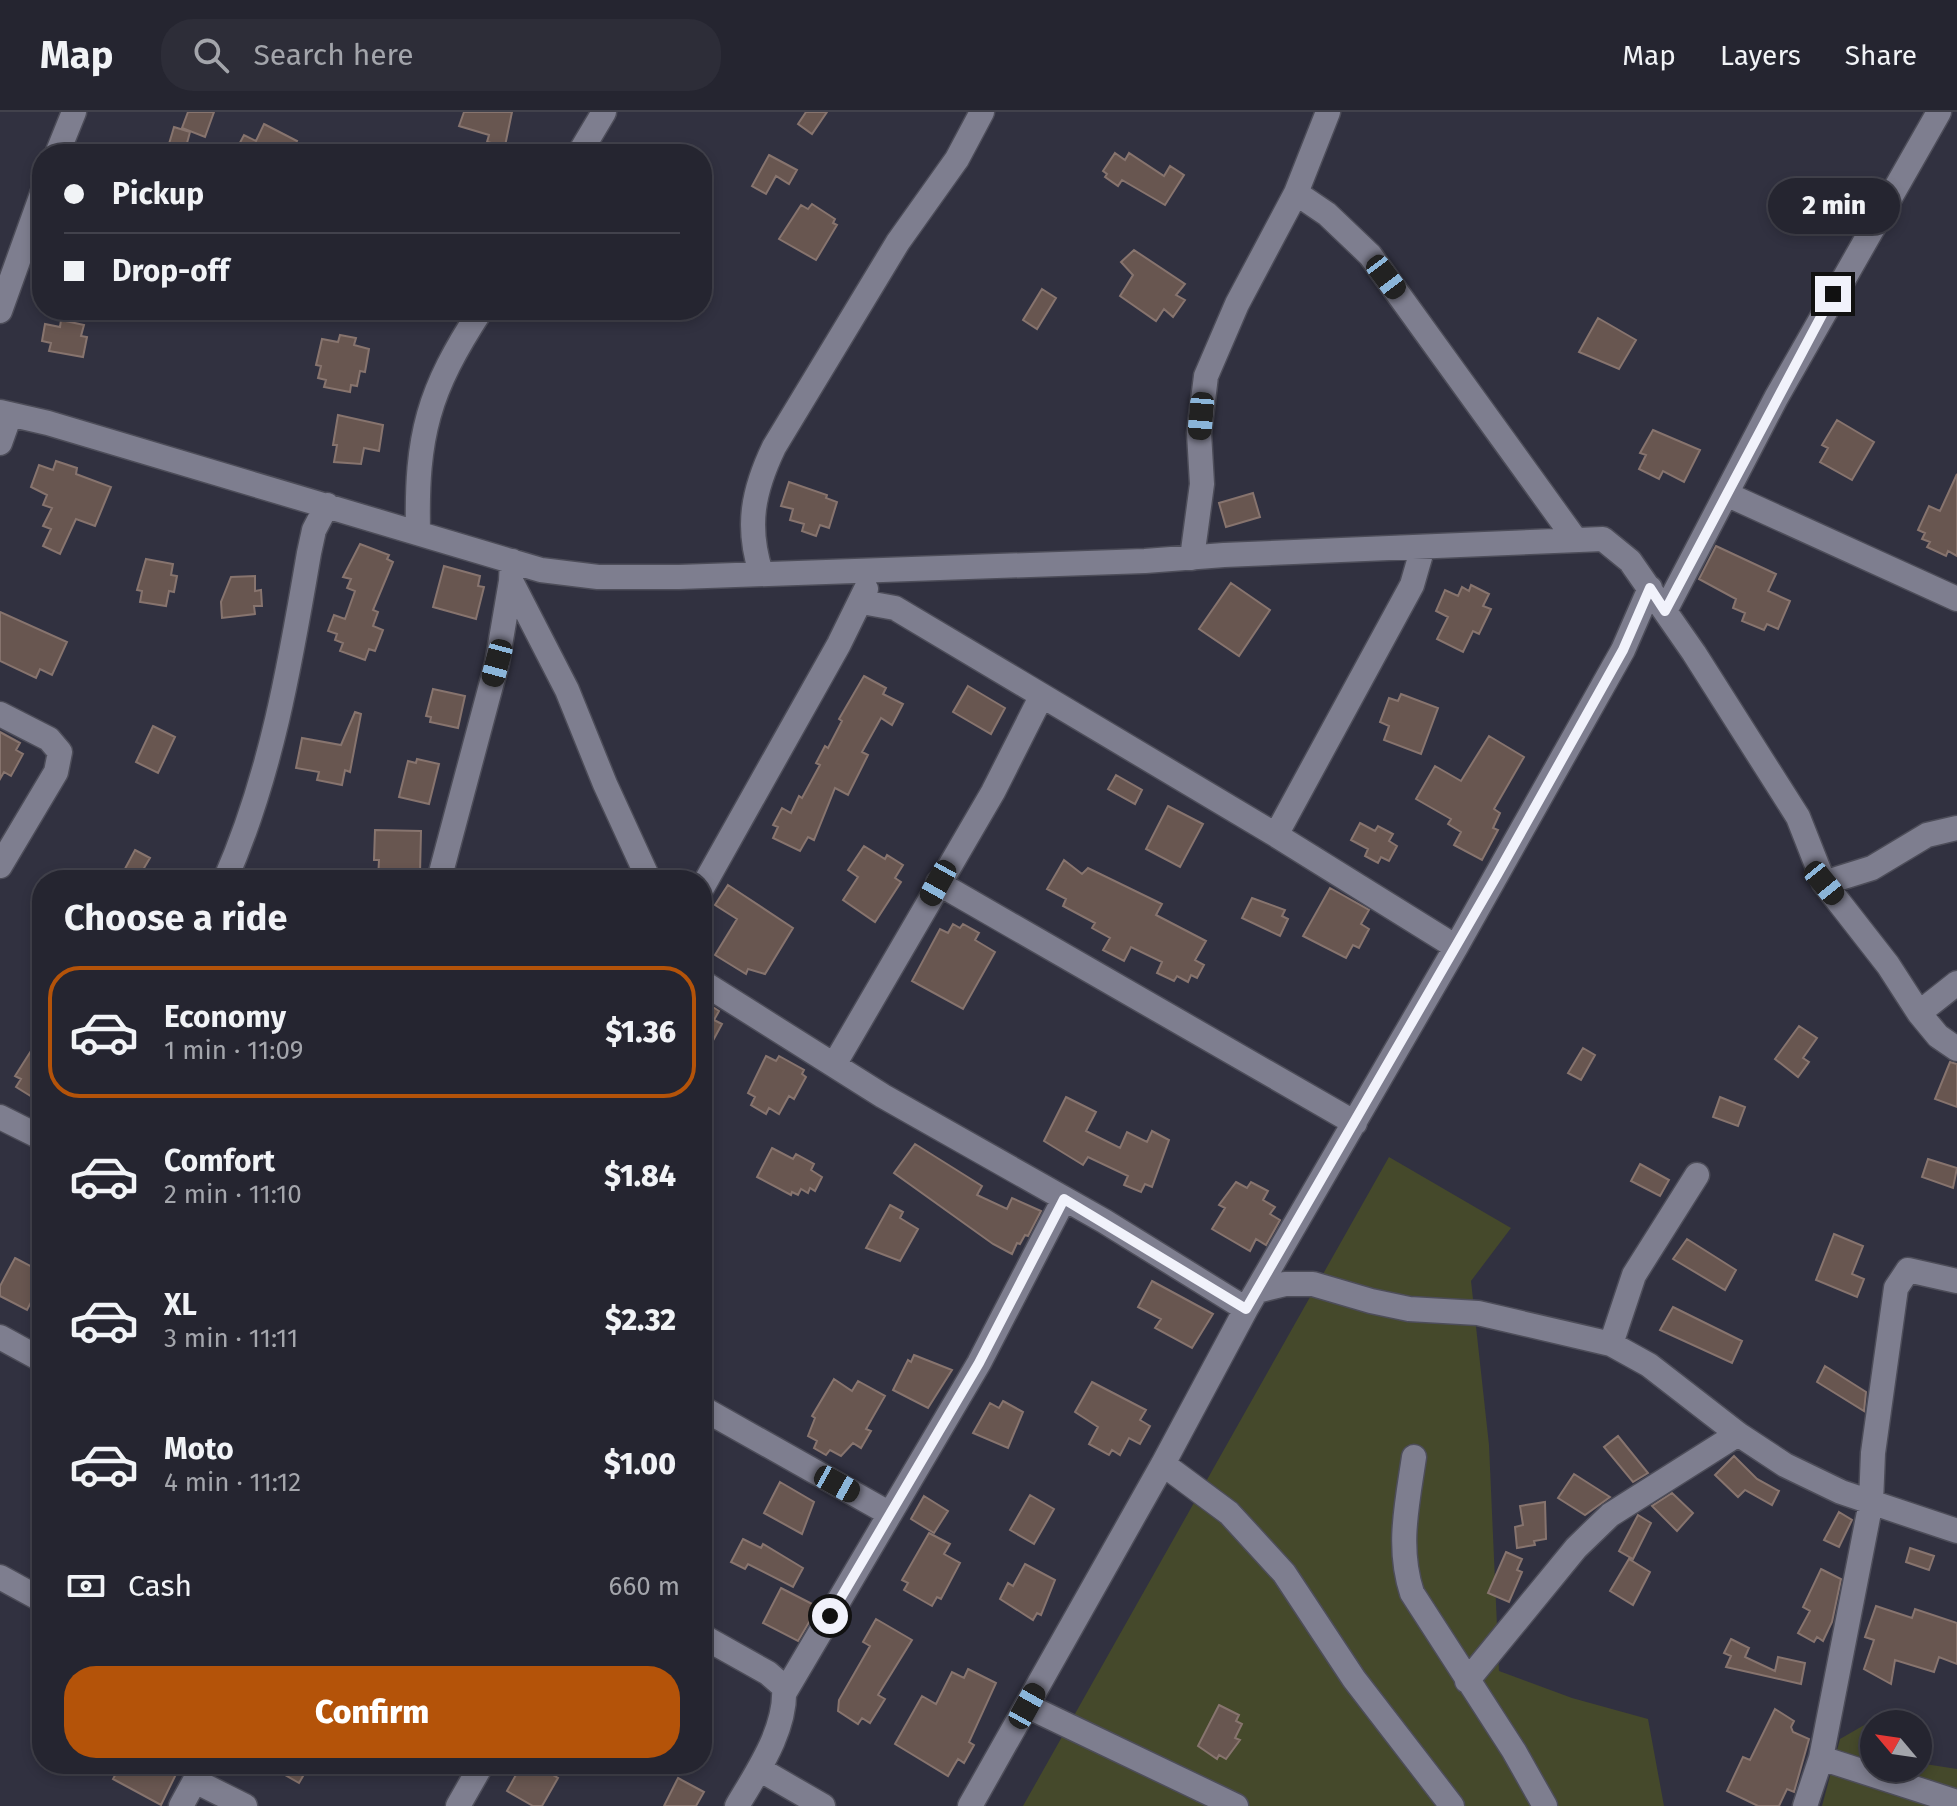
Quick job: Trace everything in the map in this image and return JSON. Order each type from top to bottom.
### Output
[{"type":"street","points":[[61,144],[74,112]]},
{"type":"street","points":[[585,144],[604,112]]},
{"type":"street","points":[[761,573],[751,536],[751,514],[760,476],[769,456],[842,331],[898,242],[957,159],[982,112]]},
{"type":"street","points":[[1192,558],[1202,484],[1199,433],[1206,376],[1237,304],[1296,193],[1328,112]]},
{"type":"street","points":[[1665,611],[1862,241],[1939,112]]},
{"type":"street","points":[[1296,193],[1327,214],[1370,255],[1575,539]]},
{"type":"street","points":[[0,311],[32,222]]},
{"type":"street","points":[[418,532],[417,467],[425,427],[437,388],[454,350],[474,320]]},
{"type":"street","points":[[0,443],[5,414],[48,423],[418,532],[512,571],[541,570],[598,577],[1192,558],[1603,539],[1617,546],[1650,588],[1798,817],[1824,883],[1888,965],[1919,1013],[1938,1036],[1957,1049]]},
{"type":"street","points":[[1726,494],[1957,599]]},
{"type":"street","points":[[229,870],[250,820],[271,750],[311,541],[327,505]]},
{"type":"street","points":[[1276,835],[1412,585],[1423,547]]},
{"type":"street","points":[[712,870],[862,602],[872,569]]},
{"type":"street","points":[[442,870],[497,663],[512,571]]},
{"type":"street","points":[[512,571],[644,870]]},
{"type":"street","points":[[970,1806],[1252,1300],[1623,650],[1650,588]]},
{"type":"street","points":[[862,602],[895,608],[1276,835],[1456,947]]},
{"type":"street","points":[[834,1065],[993,792],[1041,697]]},
{"type":"street","points":[[0,714],[49,739],[60,752],[56,772],[0,866]]},
{"type":"street","points":[[1824,883],[1884,863],[1927,835],[1957,828]]},
{"type":"street","points":[[938,883],[1355,1123]]},
{"type":"street","points":[[1919,1013],[1957,983]]},
{"type":"street","points":[[712,988],[834,1065],[1064,1199],[1252,1300]]},
{"type":"street","points":[[0,1117],[32,1133]]},
{"type":"street","points":[[1611,1344],[1634,1275],[1697,1175]]},
{"type":"street","points":[[737,1806],[759,1769],[783,1712],[785,1692],[979,1363],[1064,1199]]},
{"type":"street","points":[[1805,1806],[1821,1758],[1871,1502],[1873,1453],[1900,1277],[1908,1270],[1957,1281]]},
{"type":"street","points":[[1252,1300],[1285,1284],[1313,1284],[1396,1306],[1478,1313],[1611,1344],[1649,1365],[1738,1434],[1818,1483],[1957,1531]]},
{"type":"street","points":[[0,1337],[32,1355]]},
{"type":"street","points":[[712,1414],[890,1514]]},
{"type":"street","points":[[1467,1681],[1576,1548],[1610,1515],[1738,1434]]},
{"type":"street","points":[[1414,1457],[1402,1538],[1403,1565],[1412,1593],[1545,1806]]},
{"type":"street","points":[[1163,1464],[1229,1513],[1284,1573],[1354,1679],[1452,1806]]},
{"type":"street","points":[[0,1577],[32,1595]]},
{"type":"street","points":[[712,1642],[768,1673],[781,1682],[785,1692]]},
{"type":"street","points":[[1027,1706],[1236,1806]]},
{"type":"street","points":[[1821,1758],[1957,1802]]},
{"type":"street","points":[[759,1769],[823,1806]]},
{"type":"street","points":[[181,1806],[199,1774]]},
{"type":"street","points":[[201,1774],[245,1806]]},
{"type":"street","points":[[458,1806],[476,1774]]},
{"type":"green space","points":[[1389,1157],[1511,1228],[1471,1281],[1489,1445],[1499,1671],[1572,1698],[1648,1719],[1664,1806],[1023,1806]]},
{"type":"green space","points":[[1860,1727],[1860,1782],[1932,1782],[1932,1765],[1957,1769],[1957,1806],[1822,1806],[1840,1739]]},
{"type":"building","points":[[188,112],[214,112],[205,137],[182,128]]},
{"type":"building","points":[[464,112],[512,112],[505,144],[487,142],[489,135],[459,126]]},
{"type":"building","points":[[806,112],[827,112],[812,134],[798,124]]},
{"type":"building","points":[[264,124],[297,141],[295,144],[239,144],[244,135],[256,141]]},
{"type":"building","points":[[174,127],[190,132],[187,144],[169,144]]},
{"type":"building","points":[[1115,153],[1125,160],[1129,153],[1164,176],[1170,166],[1184,175],[1165,205],[1122,180],[1118,186],[1105,177],[1107,174],[1103,171]]},
{"type":"building","points":[[769,155],[797,170],[789,184],[776,176],[766,194],[752,186]]},
{"type":"building","points":[[812,204],[835,219],[833,223],[837,225],[816,260],[779,239],[801,205],[808,209]]},
{"type":"building","points":[[1134,250],[1185,284],[1176,295],[1185,300],[1173,317],[1164,309],[1156,321],[1120,296],[1133,275],[1121,262]]},
{"type":"building","points":[[1042,289],[1056,298],[1037,329],[1023,320]]},
{"type":"building","points":[[1598,318],[1636,340],[1619,369],[1579,352]]},
{"type":"building","points":[[61,320],[84,325],[81,336],[87,337],[83,357],[49,351],[51,343],[42,341],[45,324],[60,327]]},
{"type":"building","points":[[340,335],[356,338],[354,345],[369,349],[365,372],[360,371],[357,386],[351,385],[350,392],[324,387],[326,380],[318,378],[321,366],[316,365],[322,339],[338,342]]},
{"type":"building","points":[[338,415],[383,425],[379,451],[364,448],[361,464],[334,462],[337,445],[333,445]]},
{"type":"building","points":[[1837,420],[1874,442],[1852,480],[1820,462],[1828,448],[1822,445]]},
{"type":"building","points":[[1653,430],[1700,450],[1684,482],[1663,471],[1659,479],[1639,469],[1646,455],[1640,453]]},
{"type":"building","points":[[56,461],[77,468],[76,474],[111,487],[95,526],[76,519],[60,554],[43,546],[51,529],[43,526],[52,508],[43,505],[47,495],[31,487],[39,465],[53,470]]},
{"type":"building","points":[[1957,474],[1957,556],[1948,551],[1946,556],[1927,547],[1930,542],[1922,539],[1925,533],[1918,530],[1929,506],[1940,511]]},
{"type":"building","points":[[789,482],[827,495],[826,498],[837,502],[829,528],[820,525],[816,536],[802,531],[804,524],[790,520],[793,509],[781,506]]},
{"type":"building","points":[[1253,493],[1260,517],[1226,527],[1219,503]]},
{"type":"building","points":[[360,544],[389,555],[387,559],[393,562],[373,610],[378,612],[373,626],[383,630],[375,651],[369,649],[365,660],[340,651],[343,643],[335,640],[337,634],[328,631],[334,615],[345,619],[355,591],[347,588],[351,579],[343,577]]},
{"type":"building","points":[[1716,546],[1776,574],[1768,591],[1790,601],[1778,629],[1767,624],[1764,630],[1742,621],[1745,613],[1733,608],[1736,599],[1699,579]]},
{"type":"building","points":[[146,559],[173,564],[171,575],[177,576],[174,592],[169,591],[166,606],[140,602],[142,591],[137,590]]},
{"type":"building","points":[[444,566],[480,576],[478,586],[484,587],[476,619],[433,607]]},
{"type":"building","points":[[255,576],[255,591],[261,590],[262,606],[254,606],[255,614],[222,618],[221,602],[231,577]]},
{"type":"building","points":[[1231,583],[1270,610],[1239,656],[1199,629]]},
{"type":"building","points":[[1471,585],[1489,594],[1483,606],[1491,609],[1479,634],[1473,631],[1463,652],[1437,639],[1448,617],[1436,611],[1445,590],[1458,596],[1462,587],[1469,591]]},
{"type":"building","points":[[0,612],[67,642],[52,675],[40,669],[36,678],[0,661]]},
{"type":"building","points":[[864,676],[886,688],[883,694],[903,704],[892,725],[881,718],[862,752],[868,755],[848,795],[835,788],[814,840],[808,837],[800,851],[773,838],[778,827],[773,825],[782,808],[791,813],[799,796],[802,798],[820,765],[816,763],[825,746],[828,748],[842,721],[839,719]]},
{"type":"building","points":[[968,686],[1005,708],[991,734],[953,712]]},
{"type":"building","points":[[433,689],[465,696],[458,728],[430,722],[431,717],[426,716]]},
{"type":"building","points":[[1401,694],[1438,708],[1421,754],[1384,740],[1389,726],[1380,722],[1389,698],[1398,701]]},
{"type":"building","points":[[355,712],[361,714],[350,772],[345,770],[342,785],[317,780],[319,772],[296,768],[302,738],[341,745]]},
{"type":"building","points":[[153,726],[175,737],[158,773],[136,762]]},
{"type":"building","points":[[0,732],[20,743],[16,750],[23,754],[11,776],[4,772],[0,779]]},
{"type":"building","points":[[1489,736],[1524,757],[1494,809],[1500,813],[1493,828],[1498,830],[1482,860],[1454,845],[1461,832],[1448,824],[1451,819],[1416,799],[1435,766],[1461,781]]},
{"type":"building","points":[[417,759],[439,764],[429,804],[399,797],[408,761],[416,763]]},
{"type":"building","points":[[1116,775],[1142,790],[1135,804],[1108,789]]},
{"type":"building","points":[[1168,806],[1203,824],[1180,867],[1146,849]]},
{"type":"building","points":[[1360,823],[1375,831],[1378,826],[1393,834],[1389,841],[1397,846],[1389,861],[1381,857],[1378,863],[1365,856],[1368,849],[1351,840]]},
{"type":"building","points":[[375,830],[421,831],[420,870],[378,870],[379,860],[374,860]]},
{"type":"building","points":[[864,846],[885,859],[887,855],[903,865],[895,878],[901,882],[875,922],[843,900],[858,877],[848,870]]},
{"type":"building","points":[[135,850],[150,858],[143,870],[124,870]]},
{"type":"building","points":[[1064,860],[1082,874],[1088,868],[1162,904],[1156,915],[1206,941],[1195,960],[1204,965],[1197,978],[1191,975],[1188,982],[1177,976],[1174,981],[1157,973],[1162,962],[1131,947],[1124,961],[1103,950],[1110,938],[1092,928],[1095,923],[1063,906],[1066,899],[1047,889]]},
{"type":"building","points":[[728,885],[793,928],[765,974],[748,969],[746,974],[715,955],[737,919],[715,905]]},
{"type":"building","points":[[1330,888],[1369,910],[1361,924],[1369,929],[1359,948],[1353,945],[1346,958],[1303,936]]},
{"type":"building","points":[[1252,898],[1285,910],[1282,916],[1288,919],[1280,936],[1242,918]]},
{"type":"building","points":[[953,924],[960,928],[963,924],[979,933],[975,940],[995,952],[963,1009],[912,981],[940,929],[948,933]]},
{"type":"building","points":[[712,1006],[719,1011],[714,1020],[722,1024],[712,1042]]},
{"type":"building","points":[[1799,1026],[1817,1038],[1803,1058],[1809,1062],[1798,1077],[1775,1059]]},
{"type":"building","points":[[1583,1048],[1595,1055],[1581,1080],[1568,1073]]},
{"type":"building","points":[[32,1052],[32,1097],[16,1087],[21,1079],[15,1076]]},
{"type":"building","points":[[766,1056],[776,1061],[779,1056],[804,1070],[802,1074],[806,1077],[794,1099],[789,1096],[779,1114],[769,1108],[766,1114],[751,1105],[755,1097],[748,1093]]},
{"type":"building","points":[[1950,1062],[1957,1064],[1957,1107],[1935,1099]]},
{"type":"building","points":[[1066,1097],[1096,1112],[1086,1131],[1120,1148],[1127,1132],[1147,1142],[1152,1131],[1169,1140],[1152,1187],[1145,1184],[1141,1192],[1124,1185],[1128,1176],[1088,1157],[1083,1165],[1044,1141]]},
{"type":"building","points":[[1720,1097],[1745,1107],[1738,1126],[1713,1117]]},
{"type":"building","points":[[915,1144],[982,1186],[977,1195],[1007,1209],[1012,1198],[1041,1211],[1028,1236],[1025,1235],[1020,1244],[1017,1243],[1012,1254],[993,1244],[894,1173]]},
{"type":"building","points":[[772,1148],[793,1159],[796,1154],[814,1164],[811,1170],[822,1177],[815,1191],[810,1188],[808,1193],[801,1189],[798,1195],[792,1192],[791,1195],[757,1177]]},
{"type":"building","points":[[1928,1159],[1957,1168],[1953,1188],[1922,1177]]},
{"type":"building","points":[[1640,1164],[1669,1180],[1660,1196],[1631,1181]]},
{"type":"building","points":[[1236,1182],[1247,1188],[1251,1182],[1268,1191],[1263,1200],[1275,1207],[1270,1214],[1280,1220],[1266,1245],[1256,1239],[1250,1251],[1212,1229],[1225,1208],[1219,1205]]},
{"type":"building","points":[[890,1205],[903,1212],[900,1218],[918,1229],[900,1261],[866,1248]]},
{"type":"building","points":[[1834,1234],[1863,1246],[1852,1274],[1864,1279],[1857,1297],[1816,1280]]},
{"type":"building","points":[[1687,1239],[1736,1270],[1725,1290],[1673,1259]]},
{"type":"building","points":[[15,1258],[32,1267],[32,1300],[27,1310],[0,1296],[0,1286]]},
{"type":"building","points":[[1152,1281],[1213,1314],[1192,1348],[1155,1328],[1161,1319],[1138,1307]]},
{"type":"building","points":[[1673,1307],[1742,1341],[1732,1363],[1660,1330]]},
{"type":"building","points":[[914,1355],[952,1370],[928,1408],[893,1390],[908,1360],[911,1362]]},
{"type":"building","points":[[1825,1366],[1866,1392],[1864,1411],[1817,1382]]},
{"type":"building","points":[[834,1379],[852,1391],[858,1381],[885,1396],[866,1429],[871,1431],[861,1448],[853,1443],[841,1456],[830,1450],[826,1455],[814,1448],[817,1441],[808,1436],[815,1418],[812,1416]]},
{"type":"building","points":[[1092,1382],[1146,1410],[1140,1420],[1150,1426],[1140,1444],[1129,1438],[1120,1455],[1112,1450],[1109,1455],[1089,1444],[1098,1427],[1075,1412]]},
{"type":"building","points":[[1003,1401],[1023,1412],[1008,1448],[973,1433],[990,1403],[999,1408]]},
{"type":"building","points":[[1618,1436],[1648,1473],[1633,1482],[1604,1447]]},
{"type":"building","points":[[1734,1456],[1757,1479],[1779,1491],[1772,1505],[1745,1490],[1738,1497],[1715,1475]]},
{"type":"building","points":[[1574,1474],[1610,1497],[1585,1515],[1558,1498]]},
{"type":"building","points":[[780,1482],[814,1502],[802,1534],[764,1513]]},
{"type":"building","points":[[1672,1493],[1693,1513],[1677,1531],[1652,1506]]},
{"type":"building","points":[[1030,1495],[1054,1509],[1034,1544],[1010,1530]]},
{"type":"building","points":[[924,1496],[948,1511],[934,1533],[911,1519]]},
{"type":"building","points":[[1545,1502],[1546,1539],[1534,1541],[1535,1545],[1517,1548],[1515,1527],[1523,1525],[1520,1506]]},
{"type":"building","points":[[1839,1512],[1852,1520],[1839,1547],[1824,1540]]},
{"type":"building","points":[[1638,1515],[1651,1523],[1633,1559],[1619,1551]]},
{"type":"building","points":[[929,1533],[950,1544],[944,1554],[960,1563],[941,1599],[937,1597],[932,1606],[904,1590],[908,1583],[902,1580]]},
{"type":"building","points":[[743,1539],[761,1548],[763,1544],[803,1568],[793,1587],[748,1564],[745,1569],[731,1562]]},
{"type":"building","points":[[1910,1548],[1934,1556],[1929,1570],[1906,1562]]},
{"type":"building","points":[[1506,1552],[1522,1559],[1517,1570],[1522,1572],[1509,1602],[1488,1593]]},
{"type":"building","points":[[1629,1559],[1650,1572],[1633,1605],[1610,1591]]},
{"type":"building","points":[[1025,1564],[1055,1580],[1041,1615],[1037,1613],[1033,1620],[1000,1599],[1008,1583],[1013,1586]]},
{"type":"building","points":[[1821,1569],[1841,1579],[1832,1622],[1823,1641],[1817,1637],[1814,1642],[1798,1633],[1810,1611],[1803,1607]]},
{"type":"building","points":[[781,1588],[818,1607],[798,1641],[763,1623]]},
{"type":"building","points":[[1876,1606],[1912,1618],[1915,1609],[1957,1623],[1957,1664],[1939,1657],[1934,1672],[1895,1660],[1891,1684],[1864,1669],[1874,1640],[1865,1637]]},
{"type":"building","points":[[876,1619],[912,1640],[878,1695],[885,1699],[870,1723],[862,1718],[858,1724],[838,1711],[839,1700],[870,1646],[863,1642]]},
{"type":"building","points":[[1731,1639],[1749,1648],[1745,1657],[1775,1671],[1778,1657],[1805,1663],[1801,1684],[1726,1667],[1731,1656],[1724,1653]]},
{"type":"building","points":[[968,1669],[996,1683],[969,1742],[974,1745],[964,1763],[958,1759],[948,1776],[895,1744],[922,1696],[936,1704],[952,1672],[964,1678]]},
{"type":"building","points":[[1219,1705],[1239,1715],[1236,1721],[1242,1724],[1235,1738],[1240,1740],[1226,1759],[1219,1755],[1217,1759],[1198,1746]]},
{"type":"building","points":[[1775,1709],[1794,1721],[1791,1727],[1793,1732],[1809,1739],[1794,1792],[1787,1789],[1779,1806],[1758,1806],[1727,1791],[1743,1757],[1750,1760]]},
{"type":"building","points":[[116,1774],[176,1774],[161,1805],[113,1779]]},
{"type":"building","points":[[283,1774],[304,1774],[299,1783]]},
{"type":"building","points":[[516,1774],[551,1774],[558,1778],[542,1806],[533,1806],[507,1791]]},
{"type":"building","points":[[678,1778],[704,1792],[696,1806],[664,1806]]},
{"type":"route","points":[[830,1616],[979,1363],[1064,1199],[1246,1309],[1497,875],[1623,650],[1650,588],[1665,611],[1833,294]]}]
